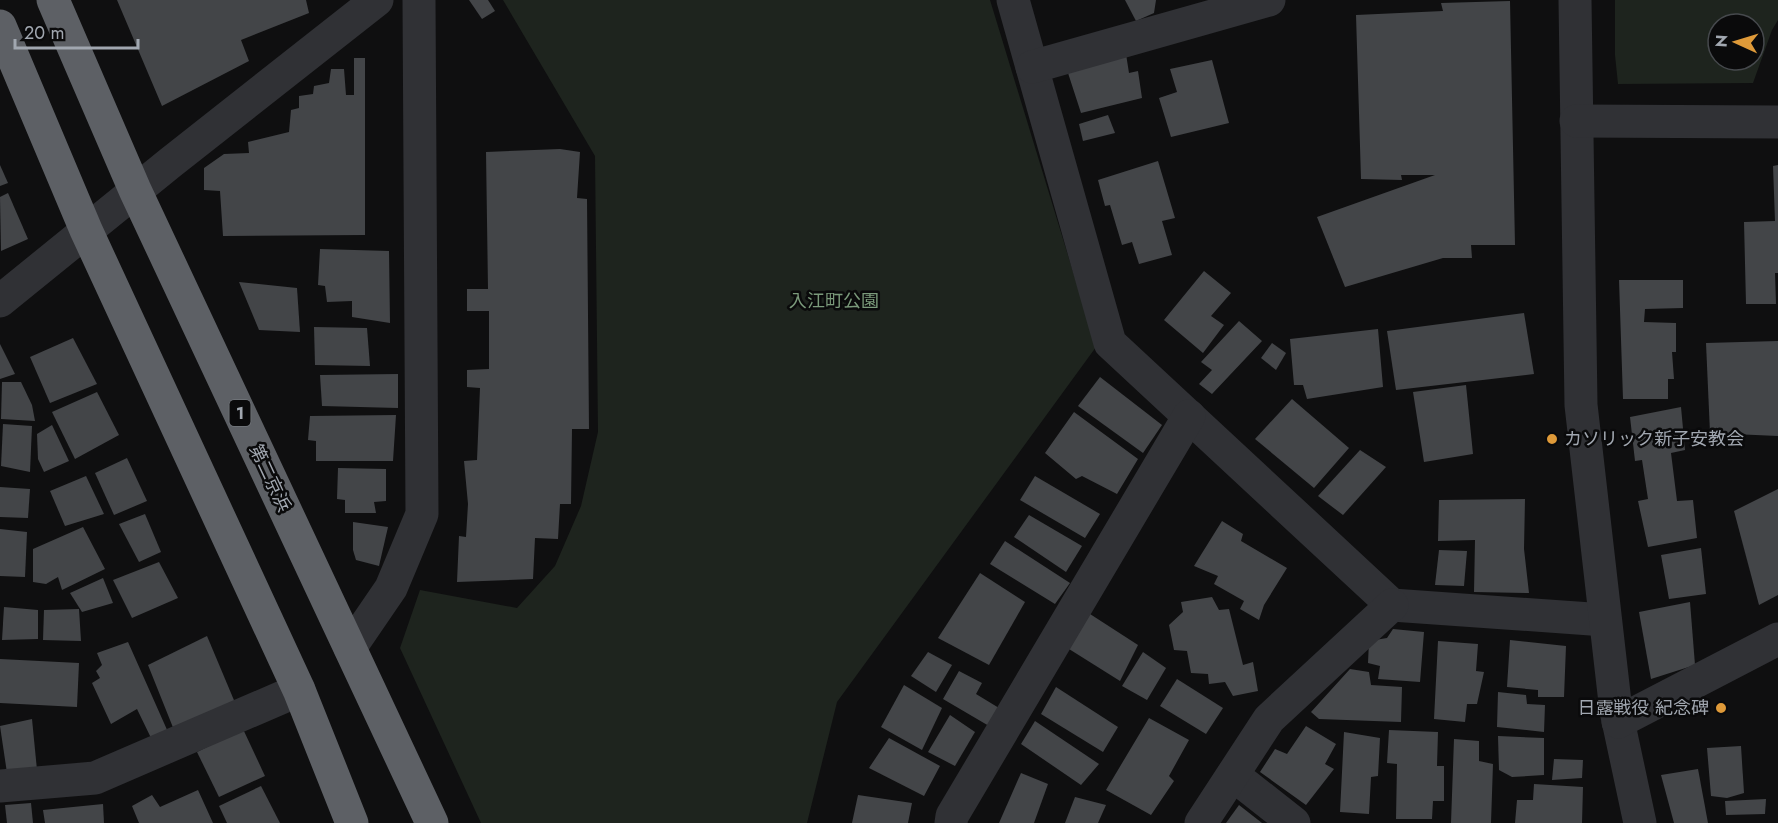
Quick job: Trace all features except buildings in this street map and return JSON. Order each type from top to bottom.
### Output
[{"type":"highway","name":"第二京浜","points":[[53,0],[135,190],[432,823]]},
{"type":"highway","points":[[0,26],[86,230],[298,690],[352,823]]},
{"type":"street","points":[[0,301],[135,190],[377,0]]},
{"type":"street","points":[[350,648],[391,588],[422,514],[419,0]]},
{"type":"street","points":[[1013,0],[1110,343],[1392,605],[1605,620]]},
{"type":"street","points":[[1032,67],[1269,0]]},
{"type":"street","points":[[1575,0],[1581,405],[1618,722],[1640,823]]},
{"type":"street","points":[[1576,121],[1778,122]]},
{"type":"street","points":[[951,823],[952,816],[1189,416]]},
{"type":"street","points":[[1201,823],[1269,719],[1392,605]]},
{"type":"street","points":[[1618,722],[1778,639]]},
{"type":"street","points":[[0,786],[95,778],[298,690]]},
{"type":"street","points":[[1233,775],[1294,823]]},
{"type":"green space","name":"入江町公園","points":[[503,0],[990,0],[1096,347],[837,702],[807,823],[481,823],[400,648],[420,590],[517,608],[555,566],[581,506],[598,432],[595,156]]},
{"type":"green space","points":[[1615,0],[1778,0],[1778,20],[1766,47],[1766,12],[1706,12],[1706,72],[1757,72],[1753,83],[1618,84],[1615,55]]},
{"type":"place","name":"カソリック新子安教会","points":[[1552,439]]},
{"type":"place","name":"日露戦役 紀念碑","points":[[1721,708]]}]
